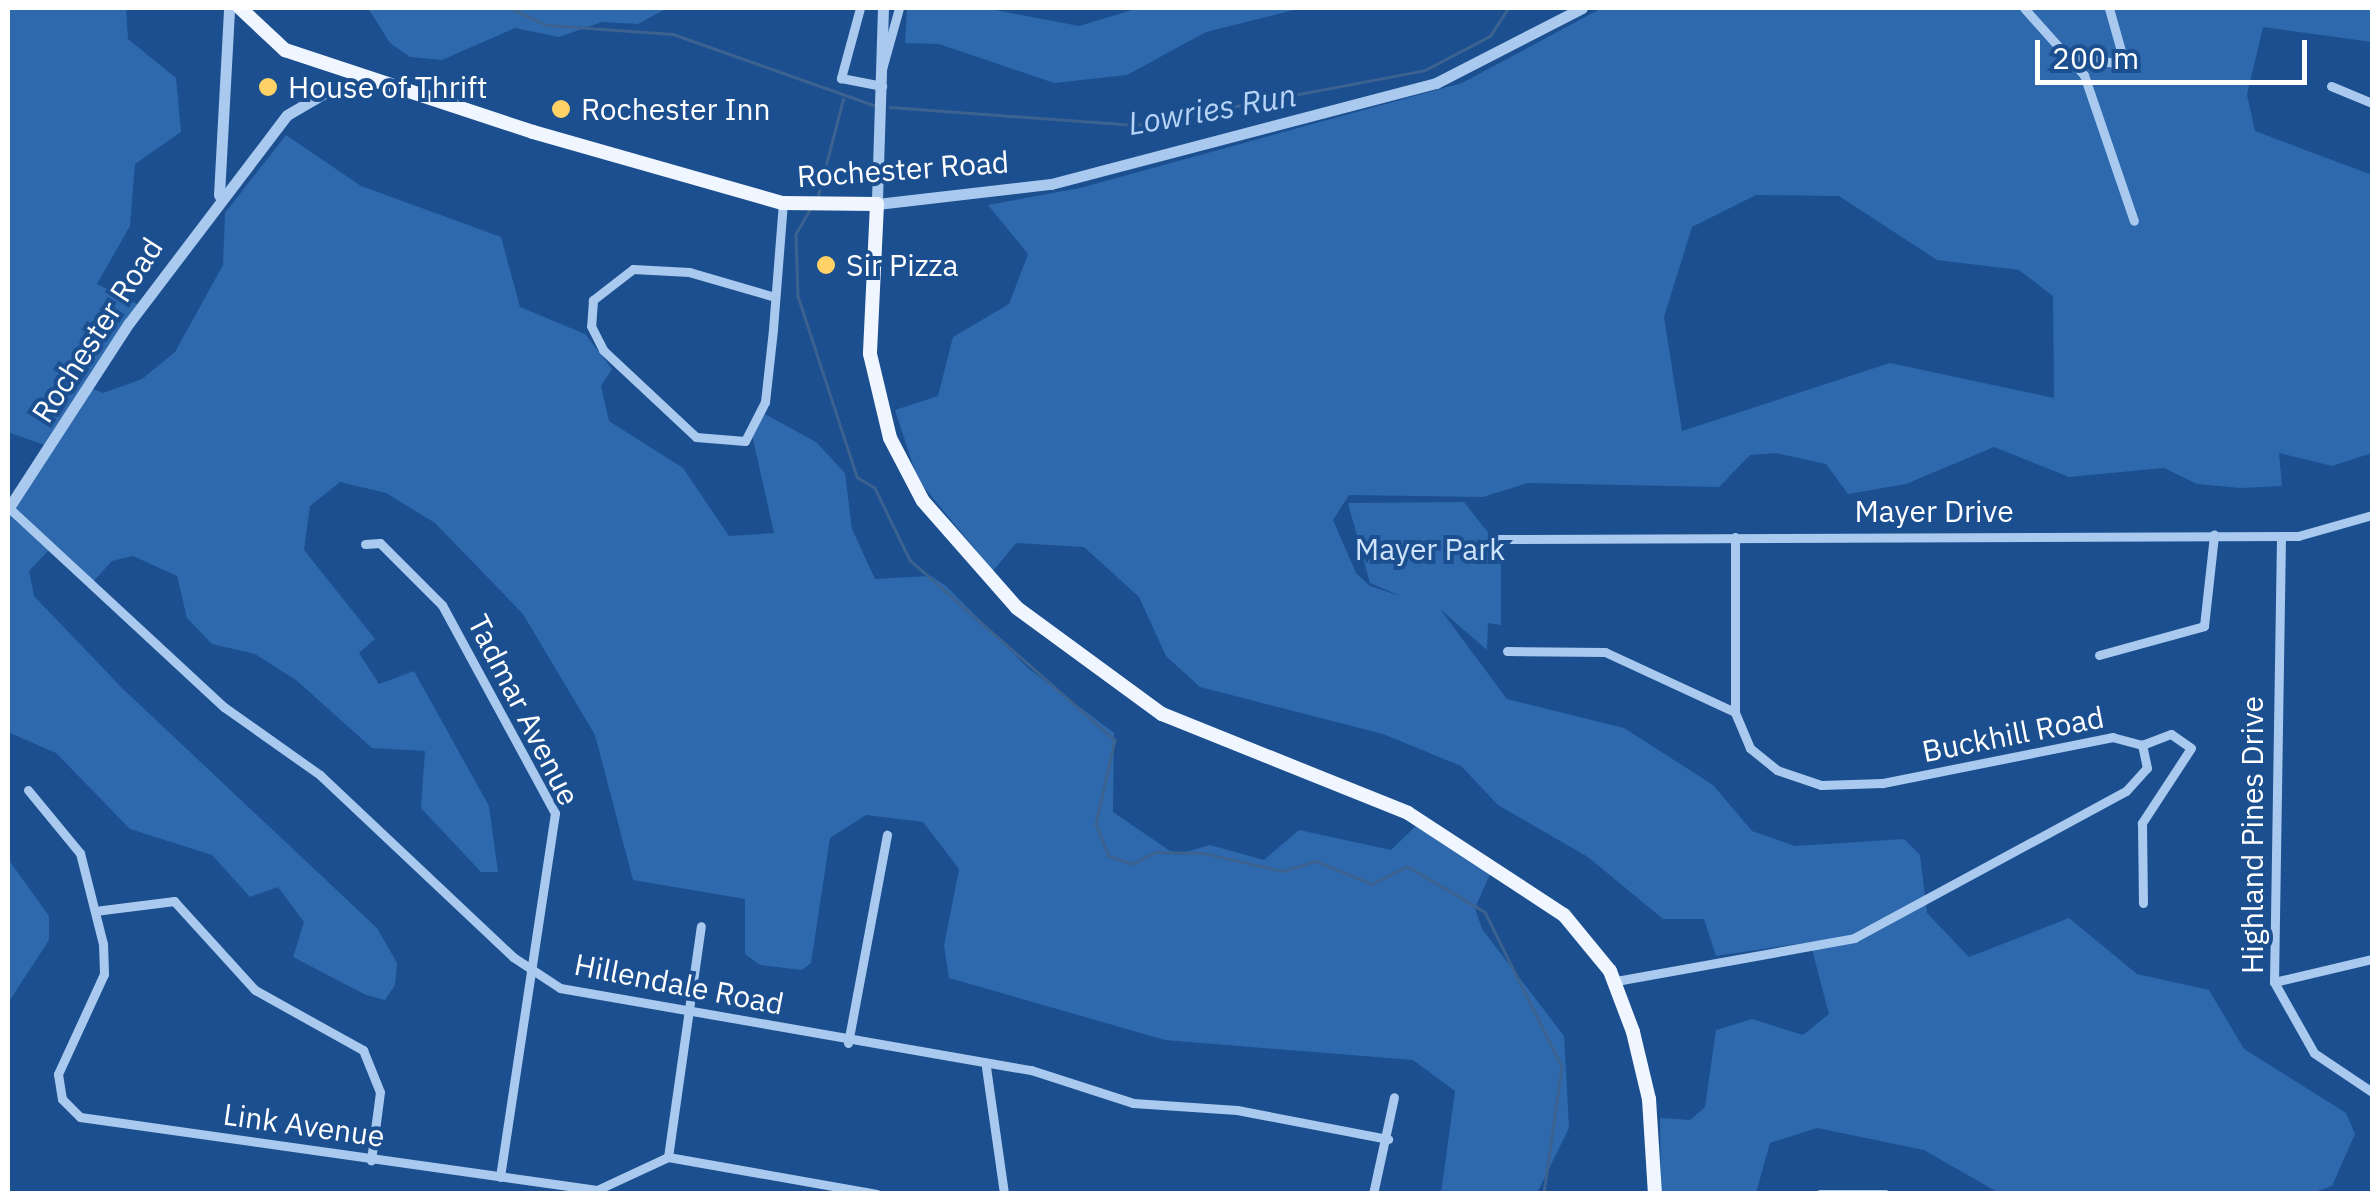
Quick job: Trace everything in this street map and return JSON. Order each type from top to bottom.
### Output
[{"type":"main road","points":[[240,8],[286,50],[390,84]]},
{"type":"main road","name":"Rochester Road","points":[[390,84],[783,204],[877,204]]},
{"type":"main road","points":[[877,204],[868,324],[890,438],[923,500],[994,586],[1188,730],[1364,793],[1480,852],[1564,915],[1616,980],[1649,1099],[1655,1194]]},
{"type":"street","points":[[218,199],[229,8]]},
{"type":"street","points":[[860,8],[841,78],[882,86]]},
{"type":"street","points":[[877,204],[883,8]]},
{"type":"street","points":[[882,70],[899,8]]},
{"type":"street","name":"Rochester Road","points":[[877,204],[1051,184],[1414,89],[1465,72],[1582,8]]},
{"type":"street","points":[[2024,8],[2069,54],[2098,107],[2134,221]]},
{"type":"street","points":[[2069,54],[2125,65],[2109,8]]},
{"type":"street","name":"Rochester Road","points":[[8,508],[218,199],[300,104],[351,83],[390,84]]},
{"type":"street","points":[[2331,86],[2372,102]]},
{"type":"street","points":[[775,297],[689,272],[632,269],[594,300],[591,326],[603,350],[696,437],[728,446],[752,434],[762,413],[775,297],[783,204]]},
{"type":"street","name":"Hillendale Road","points":[[8,508],[536,975],[848,1043],[986,1068],[1031,1070],[1133,1103],[1237,1110],[1388,1139]]},
{"type":"street","name":"Mayer Drive","points":[[1492,539],[2280,536],[2372,515]]},
{"type":"street","points":[[2099,655],[2204,626],[2214,535]]},
{"type":"street","name":"Highland Pines Drive","points":[[2280,536],[2274,982],[2314,1053],[2372,1092]]},
{"type":"street","points":[[1507,651],[1605,652],[1735,712],[1735,538]]},
{"type":"street","name":"Tadmar Avenue","points":[[365,544],[380,543],[442,605],[554,812],[536,975],[500,1177]]},
{"type":"street","name":"Buckhill Road","points":[[1616,980],[1823,947],[1884,926],[2134,786],[2147,768],[2142,745],[2103,738],[1910,779],[1822,785],[1767,764],[1735,712]]},
{"type":"street","points":[[2142,745],[2171,734],[2191,748],[2142,824],[2143,903]]},
{"type":"street","name":"Link Avenue","points":[[28,790],[80,854],[95,911],[104,974],[58,1074],[70,1110],[105,1124],[597,1190],[668,1156]]},
{"type":"street","points":[[848,1043],[887,835]]},
{"type":"street","points":[[95,911],[174,901],[255,990],[363,1050],[380,1092],[371,1160]]},
{"type":"street","points":[[701,926],[692,1010],[668,1156],[877,1194]]},
{"type":"street","points":[[2274,982],[2372,959]]},
{"type":"street","points":[[986,1068],[1004,1194]]},
{"type":"street","points":[[1372,1194],[1388,1139],[1394,1097]]},
{"type":"street","points":[[1820,1194],[1885,1194]]},
{"type":"green space","points":[[8,8],[126,8],[128,39],[176,78],[181,132],[135,164],[130,226],[97,284],[141,306],[88,387],[103,393],[142,379],[175,352],[223,265],[225,213],[286,135],[361,186],[501,237],[520,307],[585,334],[612,369],[601,386],[609,421],[683,468],[729,536],[774,533],[752,435],[763,413],[816,442],[845,473],[852,529],[875,579],[931,576],[946,586],[1028,668],[1114,733],[1113,812],[1176,855],[1210,845],[1264,860],[1299,830],[1391,850],[1422,820],[1495,863],[1475,908],[1482,929],[1564,1036],[1569,1128],[1537,1193],[1441,1193],[1455,1091],[1413,1060],[1165,1040],[949,978],[944,946],[959,869],[923,822],[866,815],[830,838],[811,963],[802,970],[760,965],[745,954],[745,899],[633,880],[595,735],[523,614],[435,523],[386,493],[340,482],[310,506],[304,550],[375,639],[359,653],[379,684],[414,671],[489,806],[498,872],[481,872],[421,808],[425,751],[372,748],[296,680],[255,654],[212,644],[187,618],[177,576],[133,556],[112,561],[91,584],[51,548],[29,571],[34,596],[123,689],[377,928],[397,963],[395,985],[385,1000],[366,995],[293,957],[304,922],[278,887],[250,897],[212,855],[130,829],[56,753],[8,732],[8,509],[53,448],[8,432]]},
{"type":"green space","points":[[368,8],[667,8],[638,24],[602,22],[559,37],[515,28],[442,60],[410,57],[390,43]]},
{"type":"green space","points":[[907,8],[984,8],[1079,26],[1139,8],[1302,8],[1206,32],[1127,75],[1054,83],[939,44],[905,43]]},
{"type":"green space","name":"Mayer Park","points":[[1602,8],[2372,8],[2372,42],[2263,27],[2247,95],[2255,131],[2372,175],[2372,453],[2332,466],[2279,453],[2282,486],[2241,488],[2197,484],[2164,468],[2069,477],[1994,447],[1906,484],[1848,494],[1826,464],[1776,453],[1750,455],[1719,487],[1528,483],[1483,497],[1349,495],[1333,520],[1356,573],[1370,586],[1403,597],[1370,583],[1348,503],[1464,502],[1501,549],[1501,625],[1488,623],[1487,650],[1440,609],[1507,699],[1624,728],[1713,785],[1752,831],[1795,846],[1904,839],[1920,855],[1927,913],[1969,957],[2069,918],[2137,974],[2209,990],[2244,1049],[2346,1113],[2355,1134],[2332,1186],[2311,1193],[1999,1193],[1924,1150],[1817,1128],[1770,1143],[1756,1193],[1661,1193],[1660,1118],[1690,1120],[1705,1107],[1716,1030],[1752,1019],[1803,1035],[1829,1014],[1810,942],[1716,956],[1704,919],[1663,919],[1588,857],[1498,805],[1461,766],[1383,734],[1200,687],[1166,656],[1139,597],[1084,547],[1016,543],[993,571],[918,480],[895,410],[938,396],[953,337],[1009,304],[1028,254],[988,205],[1080,188],[1462,83]],"holes":[[[1756,195],[1839,196],[1937,260],[2019,270],[2053,296],[2054,398],[1890,363],[1682,431],[1664,317],[1692,227]]]},
{"type":"green space","points":[[8,859],[49,916],[49,940],[8,1003]]},
{"type":"waterway","name":"Lowries Run","points":[[510,8],[546,25],[673,34],[874,105]]},
{"type":"waterway","name":"Lowries Run","points":[[890,107],[1135,125],[1425,70],[1490,36],[1508,8]]},
{"type":"waterway","points":[[817,199],[843,99]]},
{"type":"waterway","points":[[810,210],[796,234],[798,296],[857,477],[875,488],[910,560],[1115,740],[1096,824],[1109,856],[1132,864],[1156,852],[1203,853],[1283,871],[1316,861],[1372,884],[1407,866],[1485,912],[1562,1067],[1544,1194]]},
{"type":"place","name":"House of Thrift","points":[[268,87]]},
{"type":"place","name":"Rochester Inn","points":[[561,109]]},
{"type":"place","name":"Sir Pizza","points":[[826,265]]}]
